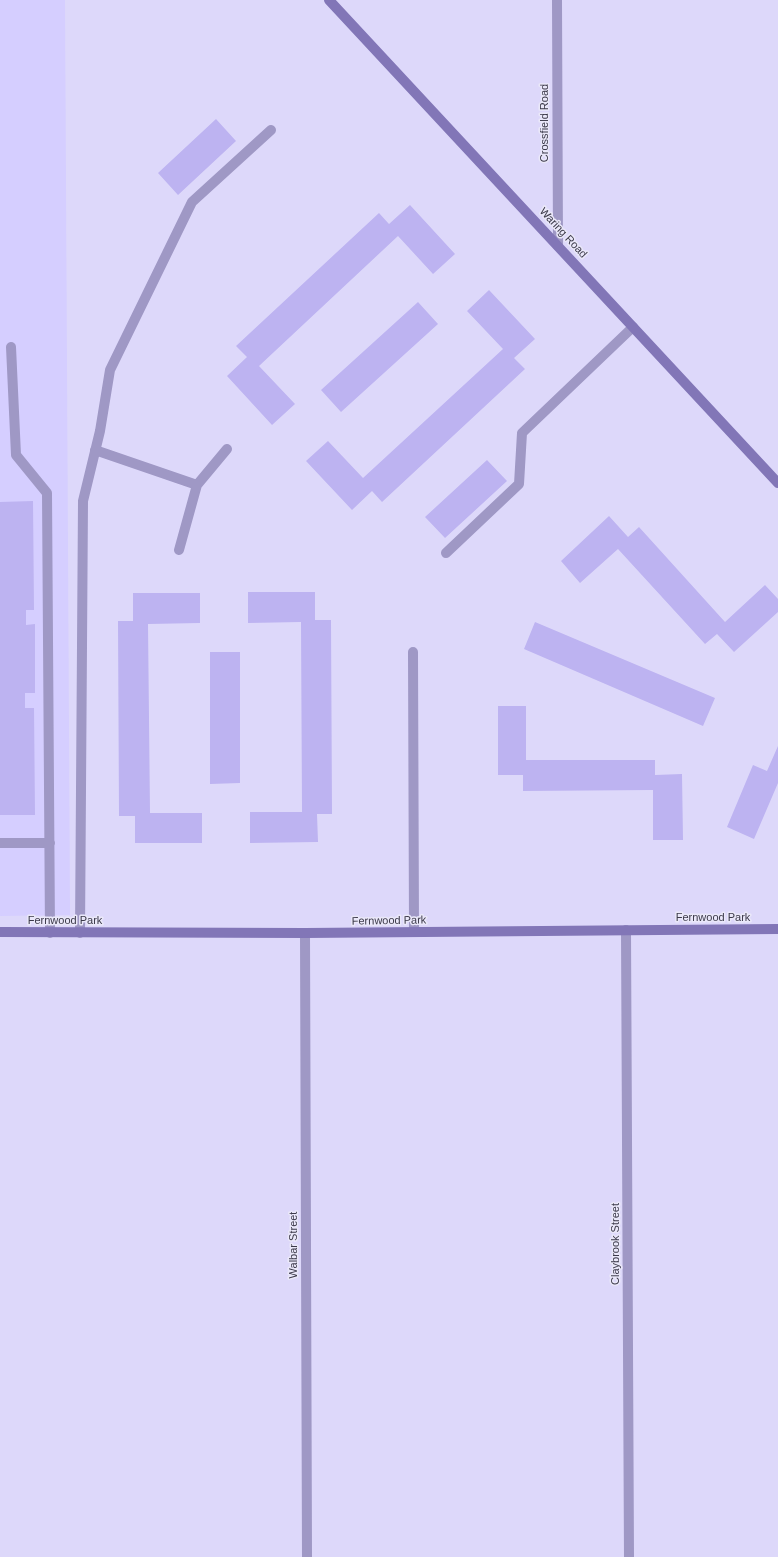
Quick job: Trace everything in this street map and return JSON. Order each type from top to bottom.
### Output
[{"type":"street","name":"Waring Road","points":[[329,0],[778,483]]},
{"type":"street","name":"Crossfield Road","points":[[557,0],[558,246]]},
{"type":"street","points":[[80,932],[83,501],[95,450],[110,370],[192,202],[271,130]]},
{"type":"street","points":[[446,553],[519,484],[522,433],[633,327]]},
{"type":"street","points":[[10,347],[16,454],[47,493],[50,933]]},
{"type":"street","points":[[179,550],[197,485],[227,449]]},
{"type":"street","points":[[95,450],[197,485]]},
{"type":"street","points":[[413,652],[414,932]]},
{"type":"street","points":[[0,843],[50,842]]},
{"type":"street","name":"Fernwood Park","points":[[0,932],[305,933],[778,929]]},
{"type":"street","name":"Claybrook Street","points":[[626,930],[629,1557]]},
{"type":"street","name":"Walbar Street","points":[[305,933],[307,1557]]},
{"type":"shaded area","points":[[0,0],[65,0],[70,915],[0,916]]},
{"type":"building","points":[[216,119],[236,141],[178,195],[158,173]]},
{"type":"building","points":[[410,205],[455,254],[433,274],[398,236],[259,366],[295,404],[272,425],[227,376],[247,357],[236,346],[379,213],[389,224]]},
{"type":"building","points":[[489,290],[535,339],[514,358],[525,369],[382,502],[372,491],[352,510],[306,461],[328,441],[363,478],[503,349],[467,311]]},
{"type":"building","points":[[418,302],[438,324],[341,412],[321,390]]},
{"type":"building","points":[[487,460],[507,481],[445,538],[425,517]]},
{"type":"building","points":[[33,501],[34,610],[26,610],[26,625],[35,624],[35,693],[25,693],[25,708],[34,708],[35,815],[0,815],[0,502]]},
{"type":"building","points":[[609,516],[628,537],[639,527],[725,622],[765,585],[778,599],[778,612],[734,652],[717,634],[705,644],[618,549],[580,583],[561,561]]},
{"type":"building","points":[[248,592],[315,592],[315,620],[331,620],[332,814],[317,814],[318,842],[250,843],[250,812],[302,812],[301,622],[248,623]]},
{"type":"building","points":[[133,593],[200,593],[200,623],[148,624],[150,813],[202,813],[202,843],[135,843],[135,816],[119,816],[118,621],[133,621]]},
{"type":"building","points":[[535,622],[715,698],[703,726],[524,649]]},
{"type":"building","points":[[210,652],[240,652],[240,783],[210,784]]},
{"type":"building","points":[[498,706],[526,706],[526,760],[655,760],[655,775],[682,774],[683,840],[653,840],[653,790],[523,791],[523,775],[498,775]]},
{"type":"building","points":[[778,746],[778,783],[754,839],[727,827],[753,765],[767,771]]}]
